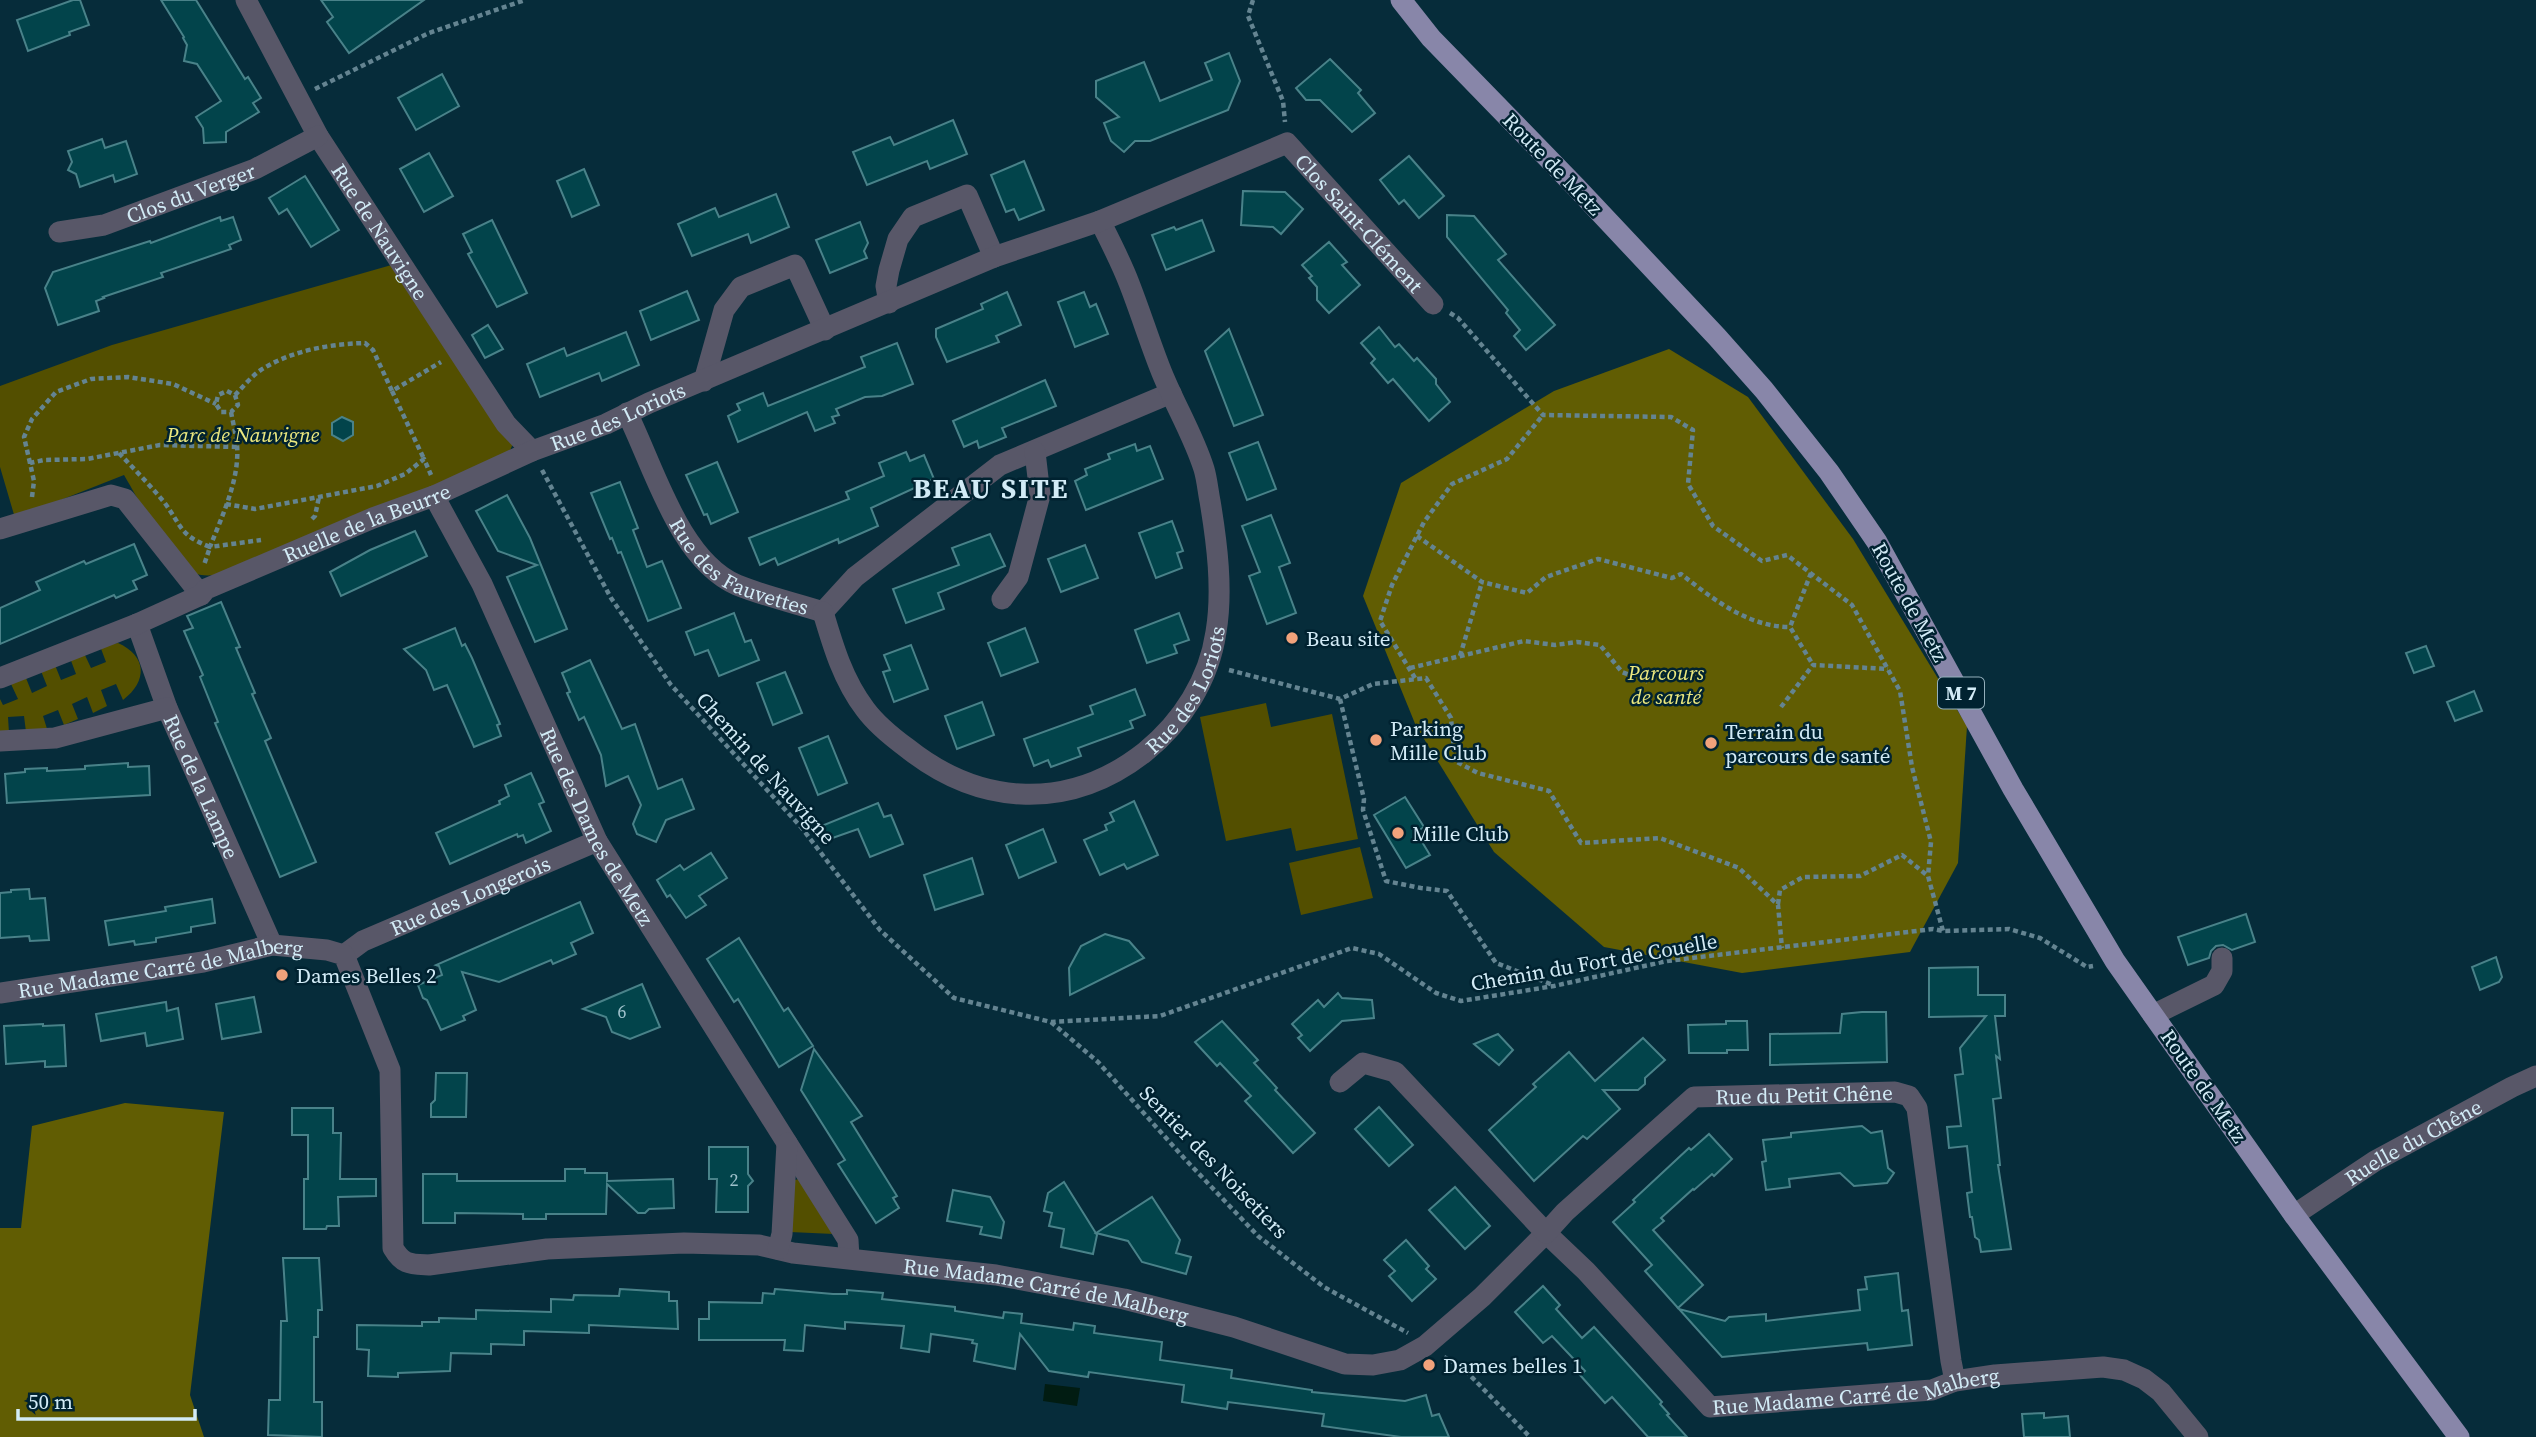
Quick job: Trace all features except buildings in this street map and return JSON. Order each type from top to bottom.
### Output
[{"type":"main road","name":"Route de Metz","points":[[1401,0],[1431,38],[1717,337],[1764,390],[1829,472],[1877,541],[2013,789],[2115,961],[2294,1215],[2459,1437]]},
{"type":"street","name":"Rue de Nauvigne","points":[[246,0],[318,136],[506,424],[532,451]]},
{"type":"street","name":"Clos du Verger","points":[[59,232],[104,225],[256,169],[318,136]]},
{"type":"street","name":"Rue des Loriots","points":[[532,451],[606,424],[994,257],[1100,221],[1287,144]]},
{"type":"street","name":"Clos Saint-Clément","points":[[1287,144],[1433,304]]},
{"type":"street","points":[[889,303],[886,286],[889,270],[898,239],[913,217],[967,195],[994,257]]},
{"type":"street","name":"Rue des Loriots","points":[[823,612],[833,649],[865,709],[891,736],[924,762],[958,780],[997,793],[1036,794],[1073,790],[1106,778],[1162,738],[1184,713],[1208,664],[1217,621],[1216,536],[1205,470],[1171,393],[1128,281],[1100,221]]},
{"type":"street","name":"Rue des Loriots","points":[[704,381],[724,310],[741,287],[795,265],[825,330]]},
{"type":"street","name":"Rue des Fauvettes","points":[[627,413],[683,536],[699,557],[716,573],[736,584],[823,612],[855,577],[1000,465],[1171,393]]},
{"type":"street","name":"Ruelle de la Beurre","points":[[0,678],[137,624],[203,592],[373,518],[437,494],[532,451]]},
{"type":"street","points":[[1002,599],[1018,578],[1040,495],[1035,452]]},
{"type":"street","name":"Rue des Dames de Metz","points":[[437,494],[482,584],[597,841],[848,1240],[849,1258]]},
{"type":"street","points":[[0,529],[111,495],[125,499],[203,592]]},
{"type":"street","name":"Rue de la Lampe","points":[[137,624],[167,708],[272,946]]},
{"type":"street","points":[[0,741],[55,738],[167,708]]},
{"type":"street","name":"Rue des Longerois","points":[[344,955],[363,941],[597,841]]},
{"type":"street","name":"Rue Madame Carré de Malberg","points":[[0,993],[203,962],[272,946],[327,950],[344,955],[390,1070],[393,1248],[400,1259],[411,1265],[429,1265],[547,1249],[684,1242],[759,1245],[793,1253],[996,1275],[1124,1299],[1234,1327],[1345,1364],[1373,1365],[1400,1360],[1426,1346],[1482,1297],[1546,1233],[1586,1272],[1710,1407],[1932,1390],[1955,1381],[1996,1375],[2103,1367],[2124,1370],[2144,1379],[2161,1392],[2198,1437]]},
{"type":"street","points":[[2153,1014],[2214,985],[2222,971],[2222,958]]},
{"type":"street","points":[[1340,1082],[1363,1063],[1395,1072],[1546,1233]]},
{"type":"street","name":"Ruelle du Chêne","points":[[2294,1215],[2375,1161],[2536,1076]]},
{"type":"street","name":"Rue du Petit Chêne","points":[[1546,1233],[1565,1212],[1694,1097],[1895,1092],[1909,1096],[1917,1108],[1955,1381]]},
{"type":"street","points":[[778,1249],[782,1234],[787,1143]]},
{"type":"path","points":[[299,97],[429,33],[525,0]]},
{"type":"path","points":[[1253,0],[1248,16],[1283,102],[1287,144]]},
{"type":"path","points":[[1433,304],[1458,318],[1543,415],[1671,417],[1693,430],[1688,484],[1713,526],[1762,561],[1787,555],[1852,605],[1900,691],[1912,767],[1931,842],[1928,876],[1943,931]]},
{"type":"path","points":[[236,395],[262,369],[303,351],[365,343],[373,350],[424,458],[437,494]]},
{"type":"path","points":[[392,391],[460,350]]},
{"type":"path","points":[[30,519],[34,481],[24,437],[32,419],[56,392],[91,379],[128,377],[173,384],[216,404],[221,412],[231,412],[238,405],[236,395]]},
{"type":"path","points":[[216,404],[218,394],[227,391],[236,395]]},
{"type":"path","points":[[203,592],[200,575],[226,504],[235,467],[237,447],[231,412]]},
{"type":"path","points":[[1415,678],[1380,621],[1392,585],[1424,522],[1452,484],[1507,459],[1543,415]]},
{"type":"path","points":[[30,463],[87,459],[160,445],[237,447]]},
{"type":"path","name":"Chemin de Nauvigne","points":[[532,451],[611,598],[671,685],[801,827],[880,930],[954,998],[1051,1022]]},
{"type":"path","points":[[118,452],[166,505],[180,529],[194,541],[210,547],[263,540]]},
{"type":"path","points":[[226,504],[256,509],[377,486],[405,474],[424,458]]},
{"type":"path","points":[[308,524],[315,516],[318,497]]},
{"type":"path","points":[[1417,536],[1482,582],[1527,593],[1546,577],[1598,559],[1672,578],[1681,574],[1720,605],[1771,627],[1790,628]]},
{"type":"path","points":[[1790,628],[1811,573]]},
{"type":"path","points":[[1460,656],[1482,582]]},
{"type":"path","points":[[1790,628],[1813,665]]},
{"type":"path","points":[[1410,668],[1524,641],[1555,645],[1577,642],[1600,645],[1622,672],[1647,682]]},
{"type":"path","points":[[1208,664],[1340,699],[1373,684],[1426,678],[1451,718],[1455,761],[1478,772],[1549,792],[1581,843],[1660,838],[1739,868],[1778,905]]},
{"type":"path","points":[[1813,665],[1888,669]]},
{"type":"path","points":[[1781,707],[1813,665]]},
{"type":"path","points":[[1340,699],[1364,799],[1363,810],[1386,881],[1447,891],[1496,962],[1554,986]]},
{"type":"path","points":[[1782,948],[1778,905],[1780,890],[1803,877],[1860,876],[1902,855],[1928,876]]},
{"type":"path","name":"Chemin du Fort de Couelle","points":[[1051,1022],[1160,1016],[1352,948],[1379,954],[1436,993],[1461,1001],[1554,986],[1667,961],[1933,929],[2009,929],[2040,938],[2087,967],[2115,961]]},
{"type":"path","name":"Sentier des Noisetiers","points":[[1051,1022],[1098,1062],[1258,1236],[1324,1287],[1405,1330],[1462,1367],[1530,1437]]},
{"type":"green space","name":"Parc de Nauvigne","points":[[395,264],[514,441],[509,453],[239,570],[215,575],[197,574],[183,567],[165,544],[124,475],[15,518],[0,467],[0,386],[112,345]]},
{"type":"green space","name":"Parcours de santé","points":[[1669,349],[1748,397],[1853,539],[1967,726],[1958,863],[1910,952],[1742,973],[1604,947],[1494,852],[1416,726],[1363,596],[1401,483],[1554,391]]},
{"type":"green space","points":[[118,643],[135,655],[141,669],[137,685],[123,700],[116,684],[101,690],[107,706],[93,713],[87,697],[72,704],[78,719],[64,725],[58,710],[43,716],[48,732],[26,732],[24,716],[8,717],[9,733],[0,731],[0,699],[3,705],[18,699],[11,684],[26,678],[32,693],[47,686],[41,671],[55,665],[61,680],[76,674],[70,658],[84,653],[91,668],[106,662],[100,646]]},
{"type":"green space","points":[[1266,703],[1271,727],[1332,714],[1358,839],[1296,851],[1291,828],[1226,841],[1200,717]]},
{"type":"green space","points":[[1360,847],[1373,898],[1301,915],[1289,863]]},
{"type":"green space","points":[[125,1103],[224,1112],[190,1395],[204,1437],[0,1437],[0,1228],[21,1228],[32,1126]]},
{"type":"green space","points":[[799,1179],[834,1234],[790,1232],[795,1180]]},
{"type":"shaded area","points":[[1045,1384],[1080,1388],[1077,1406],[1043,1401]]},
{"type":"place","name":"Beau site","points":[[1292,638]]},
{"type":"place","name":"Parking Mille Club","points":[[1376,740]]},
{"type":"place","name":"Terrain du parcours de santé","points":[[1711,743]]},
{"type":"place","name":"Mille Club","points":[[1398,833]]},
{"type":"place","name":"Dames Belles 2","points":[[282,975]]},
{"type":"place","name":"Dames belles 1","points":[[1429,1365]]},
{"type":"district","name":"BEAU SITE","points":[[991,488]]}]
